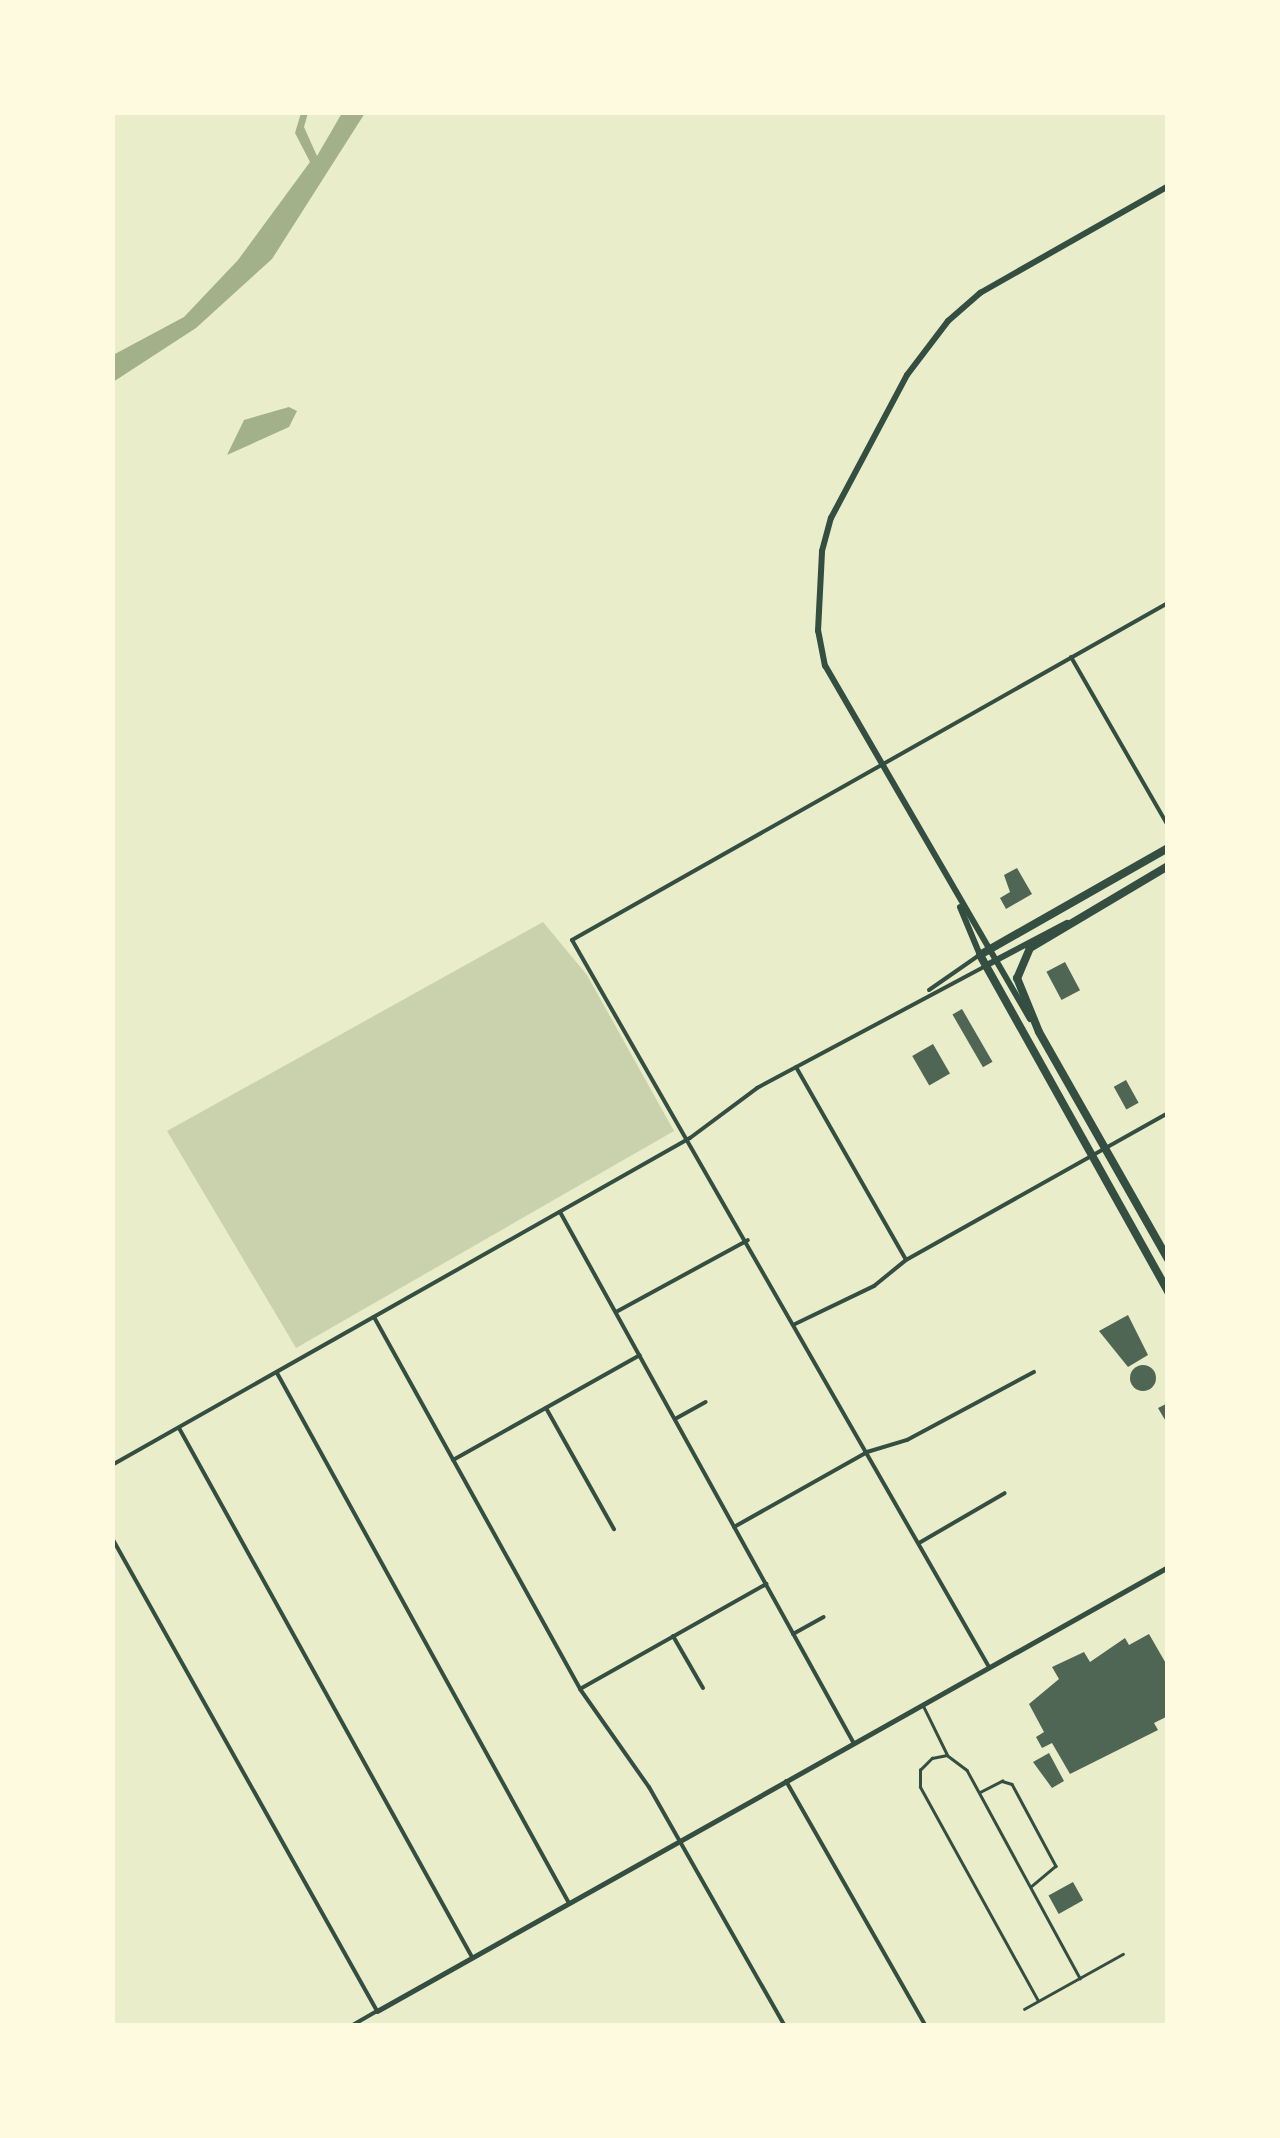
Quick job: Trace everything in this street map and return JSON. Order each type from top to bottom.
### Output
[{"type":"main road","points":[[1168,186],[980,293],[948,321],[907,376],[831,518],[817,587],[818,631],[825,666],[879,766],[1039,1032],[1168,1259]]},
{"type":"main road","points":[[992,955],[1168,848]]},
{"type":"main road","points":[[1039,1032],[1017,967],[1030,948],[1168,866]]},
{"type":"main road","points":[[960,906],[982,960],[1166,1288]]},
{"type":"main road","points":[[982,960],[1067,923]]},
{"type":"street","points":[[989,1667],[690,1138],[572,940],[1168,603]]},
{"type":"street","points":[[1071,657],[1168,826]]},
{"type":"street","points":[[112,1465],[690,1138],[796,1067],[982,960]]},
{"type":"street","points":[[926,994],[982,960]]},
{"type":"street","points":[[796,1067],[906,1260]]},
{"type":"street","points":[[795,1324],[874,1286],[906,1260],[1168,1113]]},
{"type":"street","points":[[560,1212],[854,1743]]},
{"type":"street","points":[[616,1312],[748,1240]]},
{"type":"street","points":[[374,1317],[580,1688],[681,1840],[786,2026]]},
{"type":"street","points":[[453,1460],[640,1356]]},
{"type":"street","points":[[276,1372],[570,1903]]},
{"type":"street","points":[[734,1526],[868,1452],[907,1440],[1034,1372]]},
{"type":"street","points":[[675,1419],[706,1402]]},
{"type":"street","points":[[546,1408],[614,1528]]},
{"type":"street","points":[[179,1428],[472,1958]]},
{"type":"street","points":[[919,1543],[1004,1493]]},
{"type":"street","points":[[112,1538],[377,2011]]},
{"type":"street","points":[[351,2026],[1168,1567]]},
{"type":"street","points":[[580,1688],[766,1584]]},
{"type":"street","points":[[793,1634],[824,1617]]},
{"type":"street","points":[[673,1636],[703,1688]]},
{"type":"street","points":[[786,1781],[926,2026]]},
{"type":"lane","points":[[922,1705],[947,1755],[963,1765],[1080,1978]]},
{"type":"lane","points":[[947,1755],[923,1766],[920,1787],[1038,2001]]},
{"type":"lane","points":[[979,1793],[1007,1780],[1021,1800],[1056,1866],[1030,1887]]},
{"type":"lane","points":[[1024,2009],[1123,1954]]},
{"type":"shaded area","points":[[301,113],[308,113],[304,127],[317,156],[342,113],[365,113],[272,259],[196,328],[113,382],[113,355],[184,317],[238,260],[310,162],[295,133]]},
{"type":"shaded area","points":[[289,407],[297,411],[289,427],[227,455],[244,420]]},
{"type":"shaded area","points":[[543,922],[587,975],[674,1131],[296,1348],[167,1131]]},
{"type":"building","points":[[1017,868],[1032,894],[1006,909],[1000,898],[1010,892],[1004,875]]},
{"type":"building","points":[[1065,962],[1080,990],[1061,1000],[1046,972]]},
{"type":"building","points":[[962,1009],[992,1062],[983,1067],[952,1015]]},
{"type":"building","points":[[933,1044],[950,1073],[929,1085],[912,1056]]},
{"type":"building","points":[[1126,1080],[1139,1103],[1126,1110],[1114,1087]]},
{"type":"building","points":[[1128,1315],[1148,1355],[1128,1367],[1099,1331]]},
{"type":"building","points":[[1143,1365],[1153,1368],[1153,1388],[1143,1391],[1133,1388],[1130,1378],[1133,1368]]},
{"type":"building","points":[[1168,1403],[1168,1425],[1158,1408]]},
{"type":"building","points":[[1149,1634],[1168,1667],[1168,1716],[1154,1723],[1158,1730],[1070,1774],[1052,1743],[1042,1748],[1036,1737],[1044,1732],[1029,1704],[1059,1679],[1052,1667],[1084,1652],[1090,1662],[1125,1638],[1129,1645]]},
{"type":"building","points":[[1049,1753],[1064,1781],[1052,1788],[1033,1762]]},
{"type":"building","points":[[1073,1882],[1083,1900],[1059,1914],[1049,1896]]}]
